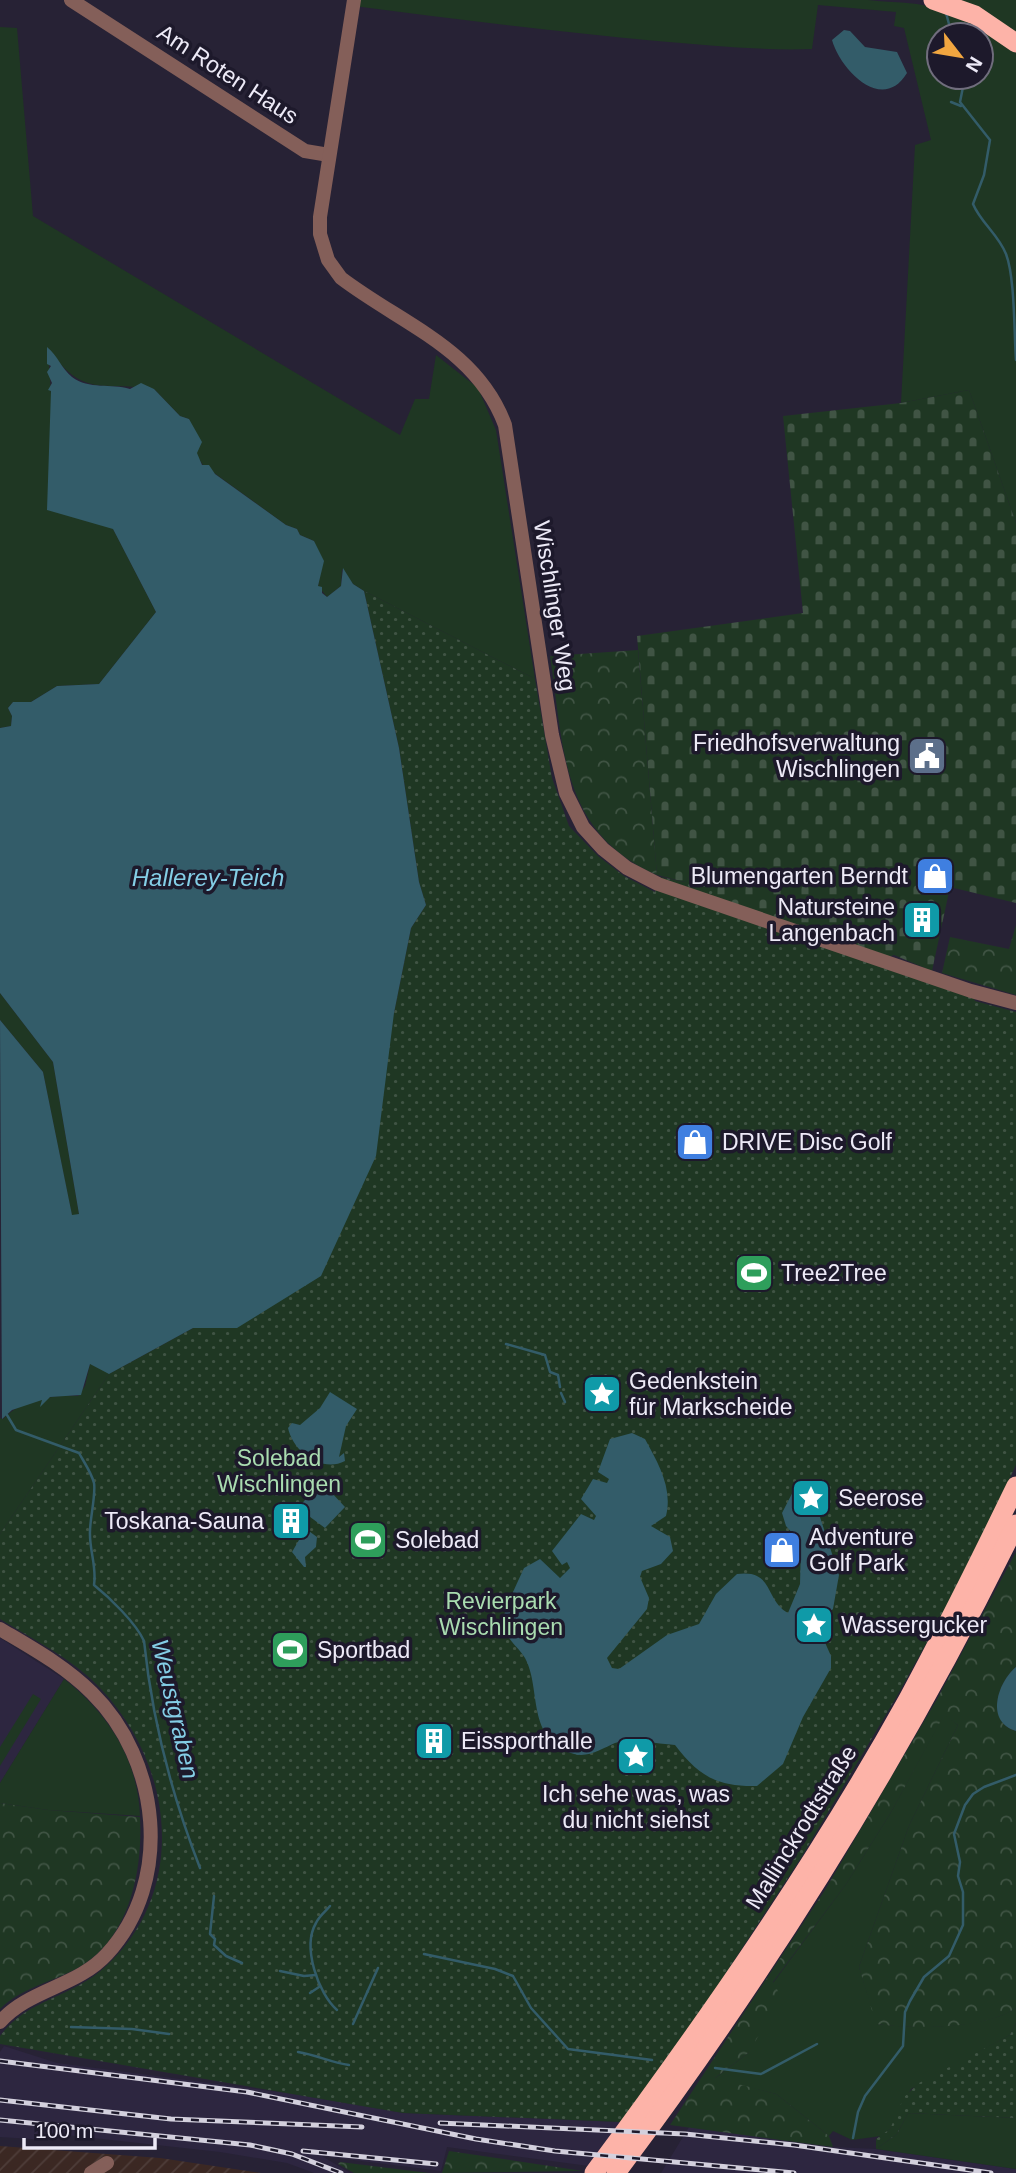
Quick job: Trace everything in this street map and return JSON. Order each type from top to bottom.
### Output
[{"type":"highway","points":[[933,0],[975,15],[1016,43]]},
{"type":"highway","name":"Mallinckrodtstraße","points":[[594,2173],[705,2020],[811,1861],[907,1700],[1016,1486]]},
{"type":"highway","name":"Mallinckrodtstraße","points":[[615,2173],[720,2029],[824,1871],[921,1709],[1016,1524]]},
{"type":"street","name":"Am Roten Haus","points":[[71,0],[305,151],[329,155]]},
{"type":"street","name":"Wischlinger Weg","points":[[354,0],[320,216],[320,234],[328,260],[341,278],[470,366],[484,382],[499,409],[505,425],[559,771],[583,827],[627,868],[658,884],[971,991],[1016,1003]]},
{"type":"street","points":[[0,1629],[68,1672],[105,1707],[125,1737],[140,1769],[151,1830],[144,1885],[137,1908],[118,1940],[84,1973],[18,2005],[0,2022]]},
{"type":"street","points":[[87,2170],[107,2163]]},
{"type":"shaded area","points":[[0,1638],[64,1679],[0,1783]]},
{"type":"shaded area","points":[[4,2046],[57,2063],[294,2094],[403,2113],[621,2122],[589,2166],[447,2147],[441,2171],[322,2156],[350,2173],[314,2173],[287,2163],[220,2152],[48,2133],[47,2140],[0,2137],[0,2052]]},
{"type":"shaded area","points":[[689,2127],[833,2147],[876,2149],[1016,2169],[1016,2173],[661,2173]]},
{"type":"shaded area","points":[[0,2146],[160,2158],[261,2173],[0,2173]]},
{"type":"green space","points":[[354,0],[868,0],[917,4],[944,11],[966,21],[925,21],[925,91],[995,91],[995,38],[1016,51],[1016,523],[969,390],[901,403],[915,145],[931,140],[904,28],[894,26],[896,12],[818,5],[812,49],[735,47],[505,25],[354,6]]},
{"type":"green space","points":[[961,0],[1016,0],[1016,36]]},
{"type":"green space","points":[[0,27],[17,28],[33,216],[400,435],[415,399],[429,399],[436,355],[478,388],[496,430],[535,679],[364,591],[353,584],[342,569],[341,586],[327,597],[318,586],[322,565],[314,541],[300,535],[297,529],[286,525],[203,465],[197,456],[195,433],[189,419],[180,416],[154,389],[95,385],[83,381],[60,364],[48,348],[51,394],[113,529],[156,612],[99,684],[57,686],[31,702],[13,702],[8,708],[12,716],[11,726],[0,728]]},
{"type":"green space","points":[[969,390],[1016,523],[1016,903],[950,887],[932,971],[894,955],[879,960],[716,905],[694,869],[685,882],[657,875],[637,636],[803,613],[783,416],[901,403]]},
{"type":"green space","name":"Revierpark Wischlingen","points":[[364,591],[535,679],[552,778],[569,826],[598,856],[624,876],[655,892],[661,877],[685,882],[694,869],[709,869],[718,878],[716,905],[971,991],[975,1001],[1016,1012],[1016,1465],[963,1577],[897,1696],[802,1856],[698,2016],[621,2122],[403,2113],[0,2044],[0,2036],[23,2014],[92,1977],[105,1967],[132,1936],[150,1902],[160,1866],[162,1828],[156,1790],[144,1753],[125,1719],[100,1688],[78,1668],[0,1619],[0,1534],[109,1374],[193,1328],[237,1328],[394,1013],[411,928],[426,905],[419,882],[399,748]]},
{"type":"green space","points":[[638,650],[657,875],[625,857],[601,836],[584,811],[572,784],[564,754],[550,656]]},
{"type":"green space","points":[[1016,925],[1016,995],[942,973],[950,937],[1009,949]]},
{"type":"green space","points":[[0,993],[53,1062],[79,1214],[72,1216],[43,1072],[0,1020]]},
{"type":"green space","points":[[90,1364],[122,1367],[109,1374],[0,1534],[0,1418],[3,1419],[19,1407],[39,1400],[78,1396],[85,1386]]},
{"type":"green space","points":[[1016,1552],[1016,1667],[1004,1682],[998,1711],[1007,1726],[1016,1731],[1016,2008],[1002,2015],[968,2024],[909,2027],[876,2024],[859,1967],[909,1826],[958,1725],[944,1715],[891,1812],[846,1884],[773,1982],[782,1998],[748,2053],[715,2078],[776,2094],[829,2136],[833,2147],[670,2125],[825,1890],[936,1701]]},
{"type":"green space","points":[[64,1679],[94,1707],[118,1739],[133,1776],[140,1816],[48,1810],[0,1803],[0,1783]]},
{"type":"green space","points":[[33,1694],[41,1699],[0,1766],[0,1747]]},
{"type":"green space","points":[[944,1714],[958,1725],[909,1826],[859,1967],[877,2024],[929,2027],[968,2024],[1002,2015],[1016,2008],[1016,2023],[1010,2035],[911,2089],[890,2129],[881,2136],[852,2140],[833,2131],[829,2136],[776,2094],[714,2079],[748,2053],[773,1983],[846,1884],[891,1812]]},
{"type":"green space","points":[[0,1803],[48,1810],[140,1817],[140,1837],[136,1879],[130,1900],[111,1938],[81,1966],[18,1995],[0,2009]]},
{"type":"green space","points":[[1016,2023],[1016,2118],[908,2113],[897,2134],[876,2149],[876,2139],[890,2129],[904,2097],[919,2083],[1010,2035]]},
{"type":"green space","points":[[908,2113],[1016,2118],[1016,2169],[876,2149],[897,2134]]},
{"type":"green space","points":[[449,2151],[583,2171],[442,2173]]},
{"type":"green space","points":[[340,2162],[429,2173],[354,2173],[338,2164]]},
{"type":"water","points":[[844,30],[850,31],[865,47],[897,52],[907,73],[897,85],[886,89],[874,88],[853,74],[836,51],[832,40]]},
{"type":"water","name":"Hallerey-Teich","points":[[47,347],[72,377],[86,384],[130,389],[141,383],[154,389],[180,416],[189,419],[202,442],[197,453],[202,465],[209,465],[215,474],[286,525],[297,529],[300,535],[314,541],[324,561],[318,586],[322,587],[322,593],[327,597],[341,586],[343,568],[353,584],[364,591],[399,748],[419,882],[426,905],[411,928],[394,1013],[376,1156],[321,1276],[237,1328],[193,1328],[109,1374],[90,1364],[81,1395],[50,1397],[40,1407],[42,1400],[12,1410],[2,1419],[0,1020],[43,1072],[72,1215],[79,1214],[53,1062],[0,993],[0,728],[11,726],[12,716],[8,708],[13,702],[31,702],[57,686],[99,684],[156,612],[113,529],[47,510],[51,391],[48,390],[52,383],[47,372],[51,366],[47,364]]},
{"type":"water","points":[[330,1392],[357,1409],[346,1426],[339,1457],[344,1453],[345,1461],[336,1464],[318,1462],[302,1452],[288,1428],[292,1423],[300,1425],[320,1408]]},
{"type":"water","points":[[632,1433],[645,1439],[663,1476],[668,1496],[666,1516],[651,1526],[670,1537],[673,1551],[661,1564],[642,1571],[640,1577],[649,1598],[647,1609],[607,1658],[612,1668],[619,1669],[667,1635],[699,1624],[716,1594],[737,1574],[749,1574],[763,1580],[780,1607],[788,1613],[800,1584],[801,1543],[786,1526],[782,1513],[798,1482],[824,1488],[820,1517],[839,1575],[833,1609],[820,1621],[819,1629],[831,1656],[831,1668],[803,1717],[783,1764],[757,1786],[730,1784],[709,1777],[692,1764],[675,1745],[622,1742],[580,1755],[559,1747],[548,1737],[541,1725],[530,1670],[504,1628],[505,1612],[524,1568],[540,1559],[560,1578],[570,1568],[567,1562],[562,1565],[552,1551],[581,1514],[594,1520],[596,1516],[581,1499],[593,1479],[607,1483],[609,1479],[598,1472],[610,1439]]},
{"type":"water","points":[[330,1491],[345,1507],[325,1528],[298,1508],[311,1493]]},
{"type":"water","points":[[306,1529],[317,1537],[316,1547],[305,1557],[304,1567],[292,1552],[299,1540],[297,1538]]},
{"type":"water","points":[[1016,1667],[1016,1731],[1000,1719],[997,1702],[1004,1682]]},
{"type":"waterway","points":[[946,13],[948,21]]},
{"type":"waterway","points":[[962,91],[960,102],[990,140],[984,175],[973,204],[1003,247],[1009,264],[1016,360]]},
{"type":"waterway","points":[[951,102],[961,106]]},
{"type":"waterway","points":[[506,1344],[545,1355],[550,1372],[558,1375],[560,1387]]},
{"type":"waterway","points":[[561,1393],[565,1402]]},
{"type":"waterway","name":"Weustgraben","points":[[7,1415],[16,1430],[79,1453],[92,1476],[94,1488],[90,1538],[94,1585],[129,1619],[144,1641],[152,1699],[165,1757],[200,1868]]},
{"type":"waterway","points":[[853,2138],[858,2112],[865,2096],[903,2046],[905,2012],[910,2001],[924,1977],[949,1956],[963,1925],[963,1892],[958,1876],[960,1862],[954,1834],[965,1805],[973,1794],[984,1787],[1016,1775]]},
{"type":"waterway","name":"Weustgraben","points":[[214,1896],[210,1934],[215,1939],[214,1945],[226,1956],[242,1963]]},
{"type":"waterway","points":[[330,1906],[317,1920],[312,1933],[311,1957],[318,1981],[337,2010]]},
{"type":"waterway","points":[[424,1954],[495,1969],[513,1976],[531,2008],[568,2049],[652,2060]]},
{"type":"waterway","points":[[353,2024],[378,1968]]},
{"type":"waterway","points":[[280,1971],[304,1976],[316,1975]]},
{"type":"waterway","points":[[310,1993],[319,1987]]},
{"type":"waterway","points":[[71,2027],[132,2029],[169,2034]]},
{"type":"waterway","points":[[715,2068],[761,2074],[817,2044]]},
{"type":"waterway","points":[[298,2052],[349,2065]]},
{"type":"railway","points":[[0,2061],[247,2092],[476,2139],[555,2151],[794,2173]]},
{"type":"railway","points":[[0,2100],[171,2119],[362,2127]]},
{"type":"railway","points":[[0,2120],[250,2145],[292,2154],[341,2173]]},
{"type":"railway","points":[[440,2123],[685,2134],[794,2145],[991,2173]]},
{"type":"railway","points":[[303,2151],[436,2164]]},
{"type":"place","name":"Friedhofsverwaltung Wischlingen","points":[[927,756]]},
{"type":"place","name":"Blumengarten Berndt","points":[[935,876]]},
{"type":"place","name":"Natursteine Langenbach","points":[[922,920]]},
{"type":"place","name":"DRIVE Disc Golf","points":[[695,1142]]},
{"type":"place","name":"Tree2Tree","points":[[754,1273]]},
{"type":"place","name":"Gedenkstein für Markscheide","points":[[602,1394]]},
{"type":"place","name":"Seerose","points":[[811,1498]]},
{"type":"place","name":"Toskana-Sauna","points":[[291,1521]]},
{"type":"place","name":"Solebad","points":[[368,1540]]},
{"type":"place","name":"Adventure Golf Park","points":[[782,1550]]},
{"type":"place","name":"Wassergucker","points":[[814,1625]]},
{"type":"place","name":"Sportbad","points":[[290,1650]]},
{"type":"place","name":"Eissporthalle","points":[[434,1741]]},
{"type":"place","name":"Ich sehe was, was du nicht siehst","points":[[636,1756]]},
{"type":"park label","name":"Solebad Wischlingen","points":[[279,1471]]}]
